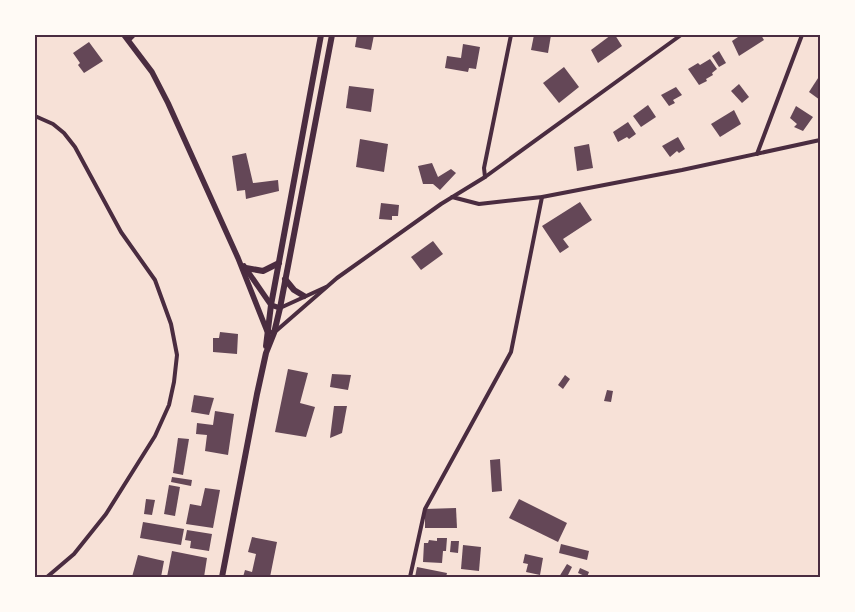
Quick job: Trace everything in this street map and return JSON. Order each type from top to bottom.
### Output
[{"type":"highway","points":[[222,577],[238,486],[270,332],[271,305],[321,35]]},
{"type":"highway","points":[[270,332],[280,308],[332,35]]},
{"type":"highway","points":[[288,215],[297,218]]},
{"type":"highway","points":[[246,268],[263,271],[279,263]]},
{"type":"highway","points":[[285,279],[294,290],[304,296]]},
{"type":"main road","points":[[124,35],[152,72],[168,103],[270,332]]},
{"type":"main road","points":[[238,258],[271,305],[280,308]]},
{"type":"street","points":[[129,40],[134,35]]},
{"type":"street","points":[[484,177],[484,168],[511,35]]},
{"type":"street","points":[[280,308],[326,287],[452,197],[484,177],[681,35]]},
{"type":"street","points":[[757,154],[802,35]]},
{"type":"street","points":[[35,116],[53,124],[64,133],[75,147],[121,232],[155,280],[171,324],[177,355],[169,405],[155,436],[106,514],[74,554],[47,577]]},
{"type":"street","points":[[452,197],[479,204],[542,197],[682,170],[820,140]]},
{"type":"street","points":[[410,577],[425,509],[511,352],[542,197]]},
{"type":"street","points":[[270,332],[320,294],[326,287]]},
{"type":"building","points":[[357,35],[374,35],[371,50],[355,47]]},
{"type":"building","points":[[534,35],[551,35],[548,53],[531,50]]},
{"type":"building","points":[[611,35],[615,35],[622,46],[598,63],[591,50]]},
{"type":"building","points":[[741,35],[761,35],[764,40],[739,56],[732,41]]},
{"type":"building","points":[[89,42],[103,61],[84,73],[73,53]]},
{"type":"building","points":[[463,44],[480,47],[476,69],[469,68],[468,72],[445,68],[447,56],[461,58]]},
{"type":"building","points":[[719,51],[726,63],[719,67],[712,56]]},
{"type":"building","points":[[710,59],[717,69],[712,73],[713,75],[706,79],[707,81],[699,85],[688,69]]},
{"type":"building","points":[[564,67],[579,87],[559,103],[543,83]]},
{"type":"building","points":[[820,75],[820,100],[809,92]]},
{"type":"building","points":[[739,84],[749,97],[742,103],[731,91]]},
{"type":"building","points":[[349,86],[374,89],[371,112],[346,108]]},
{"type":"building","points":[[676,87],[682,95],[673,100],[675,103],[669,106],[661,95]]},
{"type":"building","points":[[648,105],[656,117],[641,127],[633,116]]},
{"type":"building","points":[[796,106],[813,117],[803,131],[794,127],[797,124],[790,118]]},
{"type":"building","points":[[734,110],[741,124],[720,137],[711,124]]},
{"type":"building","points":[[628,122],[636,134],[629,139],[627,137],[618,142],[613,132]]},
{"type":"building","points":[[678,137],[685,149],[679,153],[677,151],[670,157],[662,146]]},
{"type":"building","points":[[360,139],[388,144],[384,172],[356,167]]},
{"type":"building","points":[[589,144],[593,168],[577,171],[574,147]]},
{"type":"building","points":[[246,153],[253,183],[278,180],[279,191],[246,199],[245,190],[237,191],[232,156]]},
{"type":"building","points":[[432,163],[438,177],[451,169],[456,173],[440,190],[433,184],[423,184],[418,166]]},
{"type":"building","points":[[580,202],[592,220],[563,239],[569,247],[560,253],[542,226]]},
{"type":"building","points":[[381,203],[399,205],[398,216],[392,216],[392,220],[379,219]]},
{"type":"building","points":[[433,241],[443,254],[421,270],[411,257]]},
{"type":"building","points":[[220,332],[238,334],[237,354],[213,352],[213,338],[219,338]]},
{"type":"building","points":[[288,369],[308,373],[300,403],[315,407],[306,437],[275,432]]},
{"type":"building","points":[[332,374],[351,375],[348,390],[330,387]]},
{"type":"building","points":[[565,375],[570,379],[563,389],[558,385]]},
{"type":"building","points":[[607,390],[613,391],[611,402],[604,401]]},
{"type":"building","points":[[194,395],[214,398],[209,415],[191,412]]},
{"type":"building","points":[[334,406],[347,406],[342,433],[330,438]]},
{"type":"building","points":[[215,411],[234,414],[228,455],[205,451],[207,435],[196,434],[197,423],[213,425]]},
{"type":"building","points":[[178,438],[189,439],[183,475],[173,473]]},
{"type":"building","points":[[500,459],[502,491],[492,492],[490,460]]},
{"type":"building","points":[[172,477],[192,480],[191,486],[171,482]]},
{"type":"building","points":[[169,485],[180,487],[175,516],[164,514]]},
{"type":"building","points":[[205,488],[220,490],[213,528],[186,524],[190,504],[201,506]]},
{"type":"building","points":[[146,499],[155,500],[152,515],[144,514]]},
{"type":"building","points":[[519,499],[567,523],[558,542],[509,518]]},
{"type":"building","points":[[456,508],[457,528],[425,528],[425,509]]},
{"type":"building","points":[[143,522],[184,529],[181,545],[140,538]]},
{"type":"building","points":[[187,530],[212,534],[209,551],[190,548],[191,541],[185,540]]},
{"type":"building","points":[[252,537],[277,542],[270,577],[243,577],[245,570],[252,572],[256,554],[248,552]]},
{"type":"building","points":[[437,538],[447,538],[446,551],[443,551],[442,563],[423,562],[424,543],[428,543],[429,540],[437,541]]},
{"type":"building","points":[[451,541],[459,541],[458,553],[450,552]]},
{"type":"building","points":[[561,544],[589,551],[587,560],[559,553]]},
{"type":"building","points":[[463,545],[481,547],[479,571],[461,569]]},
{"type":"building","points":[[172,551],[207,558],[204,577],[167,577]]},
{"type":"building","points":[[525,554],[543,558],[540,575],[526,572],[528,564],[523,563]]},
{"type":"building","points":[[138,555],[164,561],[161,577],[132,577]]},
{"type":"building","points":[[567,564],[572,567],[567,577],[559,577]]},
{"type":"building","points":[[417,567],[447,573],[446,577],[415,577]]},
{"type":"building","points":[[580,568],[589,572],[587,577],[578,573]]}]
